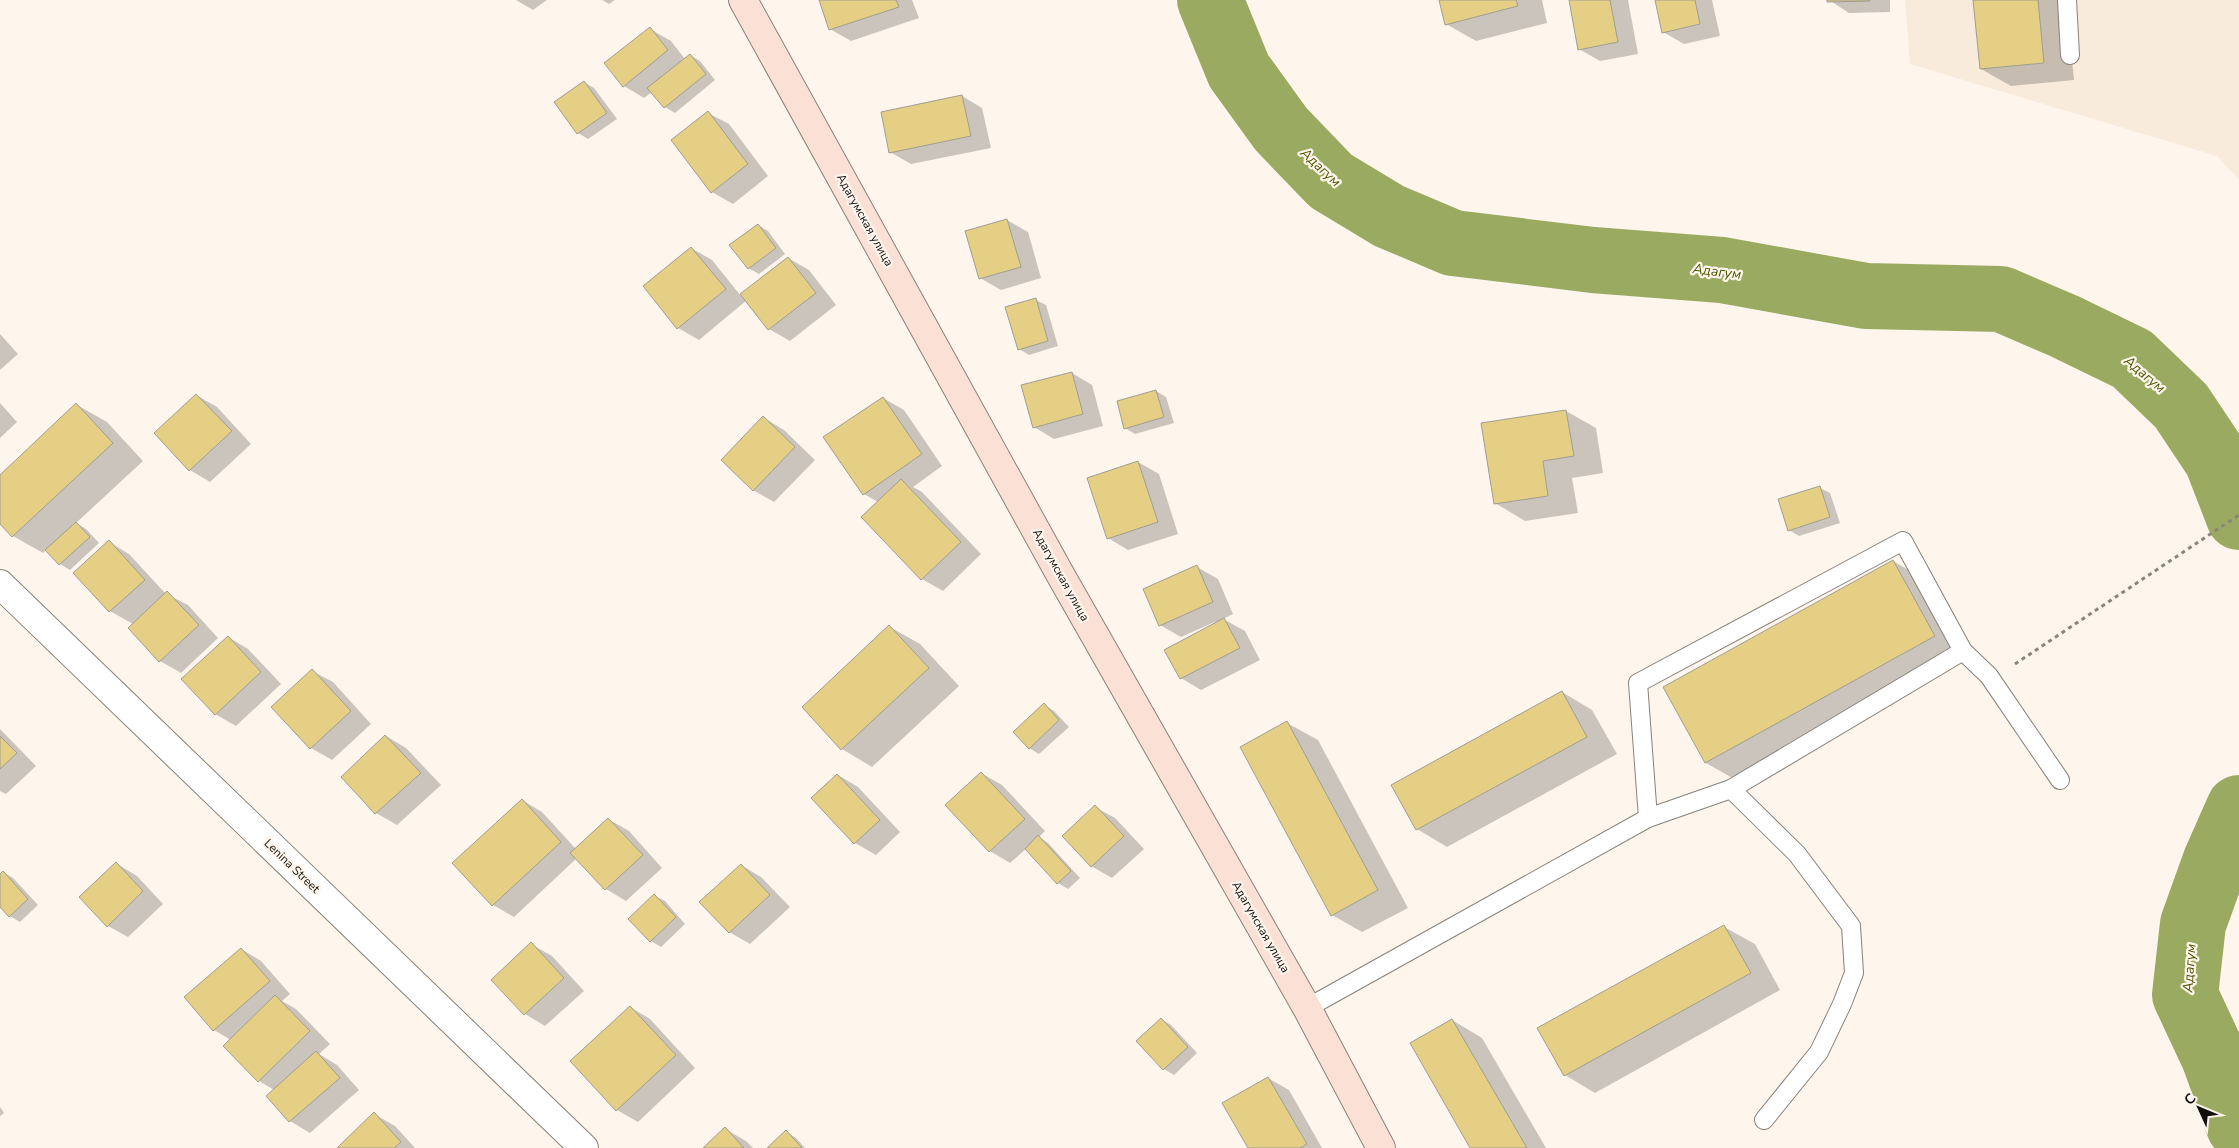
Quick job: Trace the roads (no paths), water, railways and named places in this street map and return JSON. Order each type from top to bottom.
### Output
[{"type":"main road","name":"Адагумская улица","points":[[743,0],[1060,574],[1307,1008],[1381,1148]]},
{"type":"street","name":"Lenina Street","points":[[0,584],[584,1148]]},
{"type":"lane","points":[[2067,0],[2070,55]]},
{"type":"lane","points":[[1648,818],[1638,683],[1904,541],[1962,651],[1989,676],[2060,780]]},
{"type":"lane","points":[[1307,1008],[1648,818],[1731,790],[1962,651]]},
{"type":"lane","points":[[1731,790],[1797,854],[1851,926],[1854,974],[1842,1004],[1819,1052],[1764,1120]]},
{"type":"waterway","name":"Адагум","points":[[1210,0],[1239,71],[1281,129],[1331,181],[1389,216],[1453,243],[1593,260],[1722,270],[1866,296],[2001,299],[2064,326],[2132,359],[2181,406],[2217,460],[2239,517]]},
{"type":"waterway","name":"Адагум","points":[[2239,808],[2216,860],[2193,924],[2185,995],[2214,1057],[2239,1126]]}]
